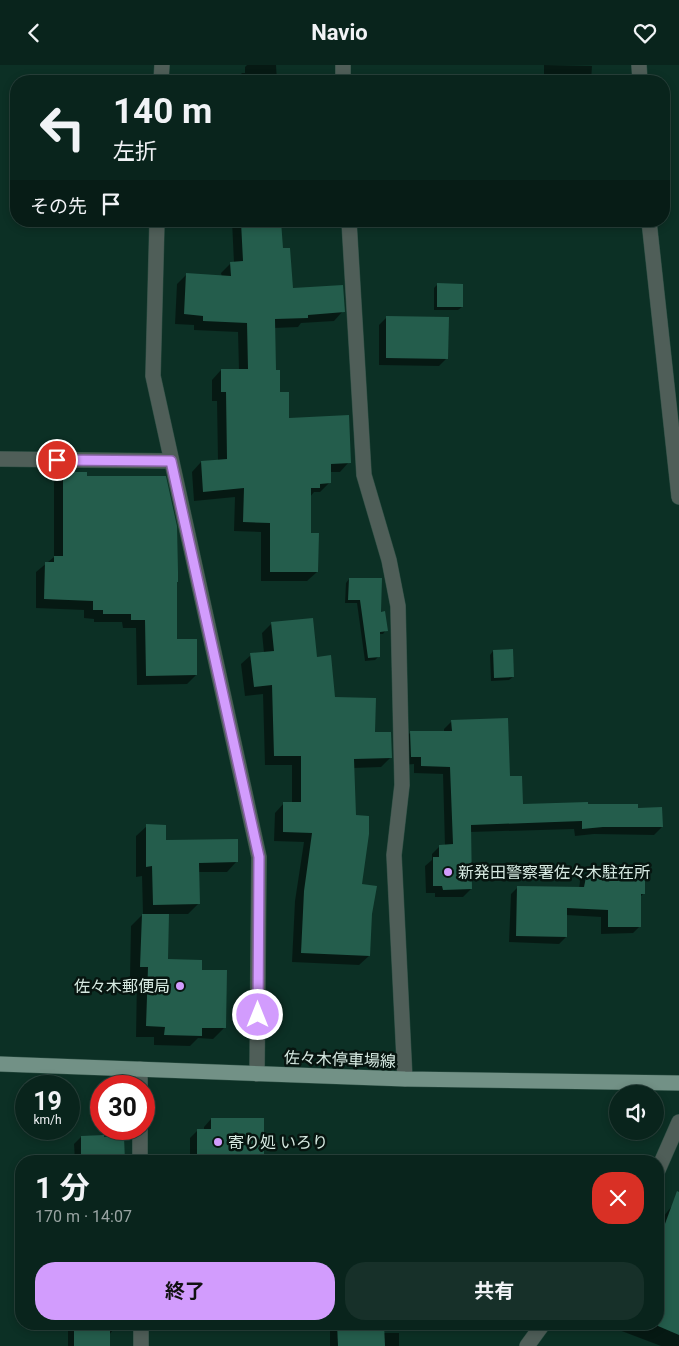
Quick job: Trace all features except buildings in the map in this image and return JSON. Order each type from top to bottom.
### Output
[{"type":"main road","name":"佐々木停車場線","points":[[0,1064],[405,1079],[679,1083]]},
{"type":"street","points":[[157,227],[153,376],[259,857],[258,1074]]},
{"type":"street","points":[[349,227],[364,475],[389,560],[398,607],[402,785],[394,855],[405,1079]]},
{"type":"street","points":[[650,227],[679,497]]},
{"type":"street","points":[[0,459],[171,461]]},
{"type":"street","points":[[140,1069],[140,1075]]},
{"type":"street","points":[[664,1157],[679,1123]]},
{"type":"street","points":[[140,1140],[140,1155]]},
{"type":"street","points":[[141,1330],[142,1346]]},
{"type":"street","points":[[527,1346],[539,1330]]},
{"type":"place","name":"新発田警察署佐々木駐在所","points":[[448,872]]},
{"type":"place","name":"佐々木郵便局","points":[[180,986]]},
{"type":"place","name":"寄り処 いろり","points":[[218,1142]]},
{"type":"route","points":[[57,460],[171,461],[259,857],[258,1015]]}]
